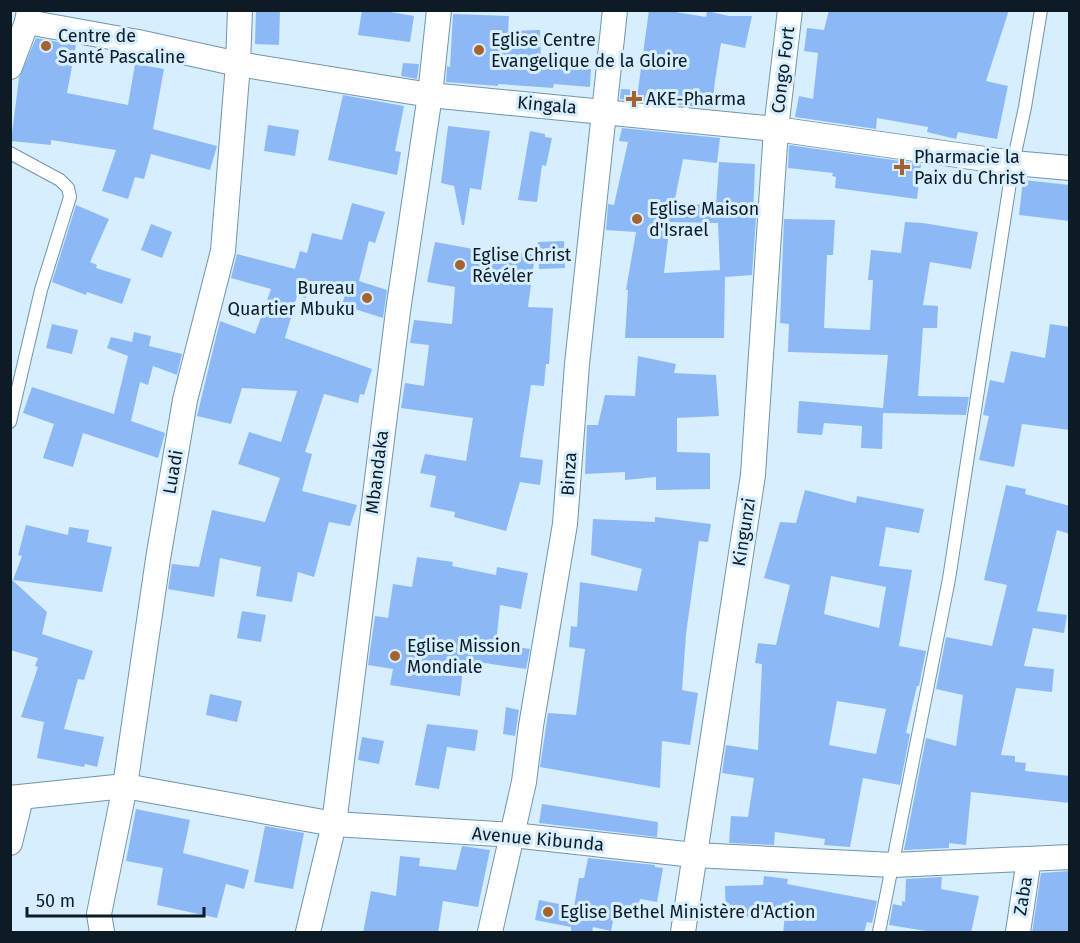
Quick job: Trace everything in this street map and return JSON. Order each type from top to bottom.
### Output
[{"type":"street","name":"Luadi","points":[[102,933],[99,914],[125,786],[158,559],[183,411],[223,252],[240,10]]},
{"type":"street","name":"Mbandaka","points":[[308,933],[334,824],[398,311],[430,94],[439,10]]},
{"type":"street","name":"Binza","points":[[490,933],[524,782],[531,726],[565,524],[577,364],[615,10]]},
{"type":"street","name":"Congo Fort","points":[[776,129],[790,10]]},
{"type":"street","name":"Kingala","points":[[28,16],[238,64],[430,94],[776,129],[1013,163],[1070,168]]},
{"type":"street","points":[[10,67],[28,16]]},
{"type":"street","name":"Kingunzi","points":[[683,933],[753,475],[776,129]]},
{"type":"street","name":"Avenue Kibunda","points":[[16,798],[125,786],[334,824],[513,835],[694,855],[893,865],[1070,857]]},
{"type":"street","points":[[10,843],[16,798]]},
{"type":"street","name":"Zaba","points":[[1018,933],[1029,859]]},
{"type":"lane","points":[[879,933],[949,579],[1013,163],[1041,10]]},
{"type":"lane","points":[[10,153],[60,180],[68,188],[70,197],[41,290],[10,422]]},
{"type":"building","points":[[256,10],[280,10],[279,45],[255,44]]},
{"type":"building","points":[[362,10],[379,10],[414,16],[410,42],[358,35]]},
{"type":"building","points":[[649,10],[664,10],[706,17],[707,11],[729,16],[752,16],[745,48],[721,43],[712,108],[620,99],[621,89],[638,90]]},
{"type":"building","points":[[829,10],[1009,10],[986,81],[1008,86],[997,139],[958,132],[956,139],[927,132],[928,127],[877,118],[876,129],[795,117],[799,96],[813,99],[818,53],[804,51],[807,28],[824,30]]},
{"type":"building","points":[[453,14],[509,16],[508,31],[540,30],[541,66],[591,69],[590,87],[554,84],[553,88],[446,82],[447,66],[450,67]]},
{"type":"building","points":[[36,38],[76,45],[67,93],[128,105],[135,64],[164,69],[153,129],[217,146],[210,170],[151,154],[144,179],[135,177],[128,199],[102,191],[116,150],[51,140],[51,145],[11,141],[19,78]]},
{"type":"building","points":[[403,63],[419,64],[417,79],[401,76]]},
{"type":"building","points":[[343,95],[404,106],[395,151],[401,152],[397,175],[328,160]]},
{"type":"building","points":[[268,125],[299,130],[295,156],[264,151]]},
{"type":"building","points":[[448,126],[490,131],[481,190],[470,188],[464,225],[462,225],[454,186],[441,183]]},
{"type":"building","points":[[622,128],[720,138],[717,163],[683,159],[674,204],[716,205],[719,162],[755,164],[753,218],[756,218],[752,275],[725,277],[724,338],[625,338],[628,290],[626,290],[636,232],[606,230],[608,204],[614,205],[628,142],[619,141]],"holes":[[[670,222],[718,223],[720,270],[664,273]]]},
{"type":"building","points":[[530,131],[552,138],[546,166],[542,165],[537,202],[518,200]]},
{"type":"building","points":[[789,145],[921,164],[917,199],[835,188],[836,177],[832,176],[833,173],[788,168]]},
{"type":"building","points":[[1023,180],[1070,185],[1070,221],[1019,215]]},
{"type":"building","points":[[352,203],[385,212],[375,243],[369,241],[359,281],[387,290],[383,318],[342,305],[345,295],[309,286],[306,298],[297,296],[285,338],[372,369],[364,395],[360,394],[358,403],[324,394],[305,452],[312,454],[302,491],[357,505],[350,526],[329,522],[314,577],[298,572],[292,602],[256,596],[261,567],[220,558],[214,597],[168,589],[172,564],[199,567],[212,510],[265,522],[280,478],[238,464],[249,432],[281,442],[297,391],[242,388],[231,424],[197,416],[220,321],[255,334],[271,289],[231,278],[237,254],[295,269],[300,251],[307,253],[312,233],[342,240]]},
{"type":"building","points":[[76,205],[109,219],[90,262],[97,265],[96,268],[131,279],[122,304],[87,292],[86,295],[52,282]]},
{"type":"building","points":[[784,219],[835,220],[833,255],[827,255],[824,328],[870,330],[873,280],[868,280],[871,250],[901,253],[905,222],[978,232],[971,269],[930,262],[923,305],[938,306],[937,328],[923,328],[918,396],[969,397],[966,415],[883,413],[882,449],[861,448],[862,426],[824,423],[822,435],[797,433],[799,401],[883,408],[888,355],[788,352],[789,324],[780,323]]},
{"type":"building","points":[[151,224],[172,232],[162,258],[141,250]]},
{"type":"building","points":[[564,241],[565,268],[539,269],[538,242]]},
{"type":"building","points":[[435,242],[511,256],[512,252],[535,255],[528,307],[553,308],[549,364],[546,364],[544,386],[531,385],[520,457],[543,460],[540,485],[520,482],[506,531],[454,517],[455,512],[430,507],[436,476],[420,473],[425,454],[466,461],[473,418],[401,408],[405,383],[424,386],[429,345],[410,343],[414,320],[452,324],[455,287],[427,282]]},
{"type":"building","points":[[52,324],[78,330],[72,354],[46,348]]},
{"type":"building","points":[[1050,324],[1070,327],[1070,430],[1022,424],[1014,467],[979,460],[989,416],[983,415],[990,380],[1004,383],[1011,351],[1045,358]]},
{"type":"building","points":[[134,332],[151,336],[149,346],[182,354],[177,375],[153,366],[148,385],[140,382],[131,421],[165,433],[158,458],[83,433],[73,467],[43,458],[54,424],[23,413],[32,387],[114,414],[128,356],[107,348],[111,337],[132,342]]},
{"type":"building","points":[[638,356],[676,364],[674,373],[716,375],[719,416],[677,418],[677,452],[710,453],[710,489],[656,490],[656,477],[625,480],[625,472],[585,474],[587,425],[598,425],[605,395],[635,396]]},
{"type":"building","points":[[1006,485],[1026,489],[1025,494],[1070,506],[1070,534],[1057,530],[1037,611],[1067,615],[1064,633],[1033,628],[1024,666],[1054,669],[1052,692],[1016,688],[1001,755],[1015,756],[1015,762],[1026,763],[1025,771],[1070,776],[1070,803],[971,792],[966,845],[949,843],[949,848],[904,850],[926,738],[956,746],[963,695],[936,689],[946,637],[992,646],[1007,585],[984,580]]},
{"type":"building","points":[[805,490],[856,503],[857,496],[924,509],[919,533],[886,527],[879,566],[912,570],[899,646],[926,651],[906,733],[910,734],[900,785],[863,778],[850,847],[824,845],[825,839],[775,832],[774,845],[729,843],[731,816],[748,817],[754,778],[722,773],[726,745],[758,750],[762,664],[755,663],[758,643],[776,645],[790,585],[764,578],[780,522],[796,523]],"holes":[[[831,576],[886,587],[879,628],[824,614]],[[837,701],[886,709],[876,754],[829,745]]]},
{"type":"building","points":[[655,517],[711,524],[708,542],[699,541],[686,634],[682,690],[698,693],[690,745],[662,741],[660,788],[540,767],[548,713],[576,715],[585,649],[569,647],[571,626],[577,627],[580,582],[637,591],[642,569],[591,555],[593,519],[655,522]]},
{"type":"building","points":[[26,525],[68,535],[69,527],[89,530],[87,542],[112,547],[102,592],[13,580],[22,556],[18,555]]},
{"type":"building","points":[[417,557],[453,562],[452,566],[496,575],[497,567],[528,573],[521,609],[500,605],[496,644],[530,649],[526,669],[464,660],[460,696],[390,685],[393,669],[368,665],[375,616],[388,618],[393,584],[412,587]]},
{"type":"building","points":[[10,578],[47,612],[42,634],[93,651],[84,680],[78,679],[64,729],[104,737],[97,767],[85,764],[84,767],[37,758],[44,722],[21,717],[38,667],[35,666],[38,658],[10,650]]},
{"type":"building","points":[[242,611],[266,615],[261,642],[237,638]]},
{"type":"building","points":[[210,694],[242,701],[237,722],[206,715]]},
{"type":"building","points":[[506,707],[519,710],[515,736],[503,734]]},
{"type":"building","points":[[427,724],[478,730],[475,751],[447,747],[439,789],[415,785]]},
{"type":"building","points":[[362,737],[384,741],[379,764],[358,760]]},
{"type":"building","points":[[542,804],[658,822],[657,837],[539,823]]},
{"type":"building","points":[[136,809],[190,820],[183,853],[249,870],[244,889],[226,884],[217,918],[157,905],[163,868],[126,861]]},
{"type":"building","points":[[265,826],[304,833],[293,889],[254,882]]},
{"type":"building","points":[[462,846],[490,850],[478,907],[443,901],[438,933],[363,933],[371,891],[396,896],[400,856],[420,858],[419,866],[456,870]]},
{"type":"building","points":[[588,858],[655,865],[655,867],[663,868],[657,902],[640,899],[635,917],[615,912],[611,931],[593,927],[592,933],[571,933],[571,927],[535,920],[539,900],[574,907],[579,878],[584,878]]},
{"type":"building","points":[[1070,871],[1070,933],[1032,933],[1041,873]]},
{"type":"building","points":[[764,876],[788,879],[787,884],[877,901],[872,923],[867,922],[864,933],[783,933],[785,916],[726,917],[725,886],[763,885]]},
{"type":"building","points":[[942,877],[941,889],[979,896],[971,933],[938,933],[889,925],[893,904],[902,906],[902,901],[905,902],[906,879]]},
{"type":"place","name":"Centre de Santé Pascaline","points":[[46,46]]},
{"type":"place","name":"Eglise Centre Evangelique de la Gloire","points":[[479,50]]},
{"type":"place","name":"AKE-Pharma","points":[[634,99]]},
{"type":"place","name":"Pharmacie la Paix du Christ","points":[[902,167]]},
{"type":"place","name":"Eglise Maison d'Israel","points":[[637,219]]},
{"type":"place","name":"Eglise Christ Révéler","points":[[460,265]]},
{"type":"place","name":"Bureau Quartier Mbuku","points":[[367,298]]},
{"type":"place","name":"Eglise Mission Mondiale","points":[[395,656]]},
{"type":"place","name":"Eglise Bethel Ministère d'Action","points":[[548,912]]}]
